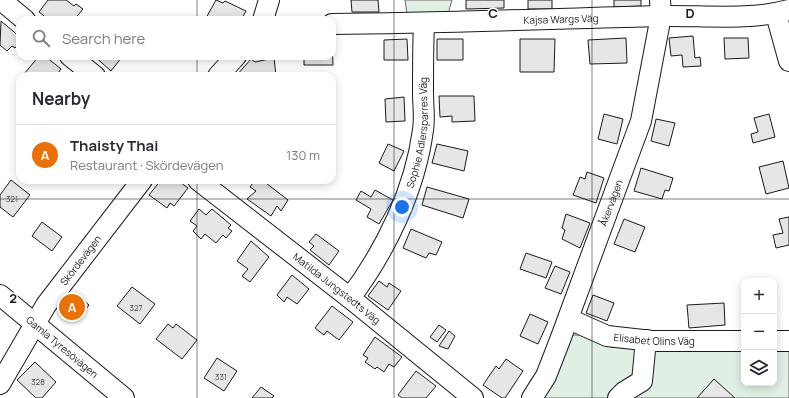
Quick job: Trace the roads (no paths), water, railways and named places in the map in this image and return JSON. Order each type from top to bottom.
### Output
[{"type":"street","points":[[1,0],[20,16]]},
{"type":"street","points":[[264,16],[269,0]]},
{"type":"street","name":"Kajsa Wargs Väg","points":[[336,24],[424,23],[661,8],[769,15],[783,12]]},
{"type":"street","name":"Åkervägen","points":[[532,398],[546,376],[641,121],[661,8]]},
{"type":"street","points":[[783,12],[789,61]]},
{"type":"street","name":"Sophie Adlersparres Väg","points":[[350,298],[365,279],[389,234],[407,195],[417,162],[423,128],[424,23]]},
{"type":"street","points":[[75,60],[90,72]]},
{"type":"street","points":[[222,72],[232,60]]},
{"type":"street","name":"Skördevägen","points":[[0,384],[34,323],[46,305],[139,184]]},
{"type":"street","name":"Matilda Jungstedts Väg","points":[[203,184],[350,298],[473,398]]},
{"type":"street","name":"Gamla Tyresövägen","points":[[0,295],[124,398]]},
{"type":"street","name":"Elisabet Olins Väg","points":[[568,319],[608,336],[646,340],[741,341]]},
{"type":"street","points":[[618,398],[624,392],[642,381],[646,340]]},
{"type":"street","points":[[777,341],[789,341]]},
{"type":"place","name":"Thaisty Thai","points":[[72,307]]}]
